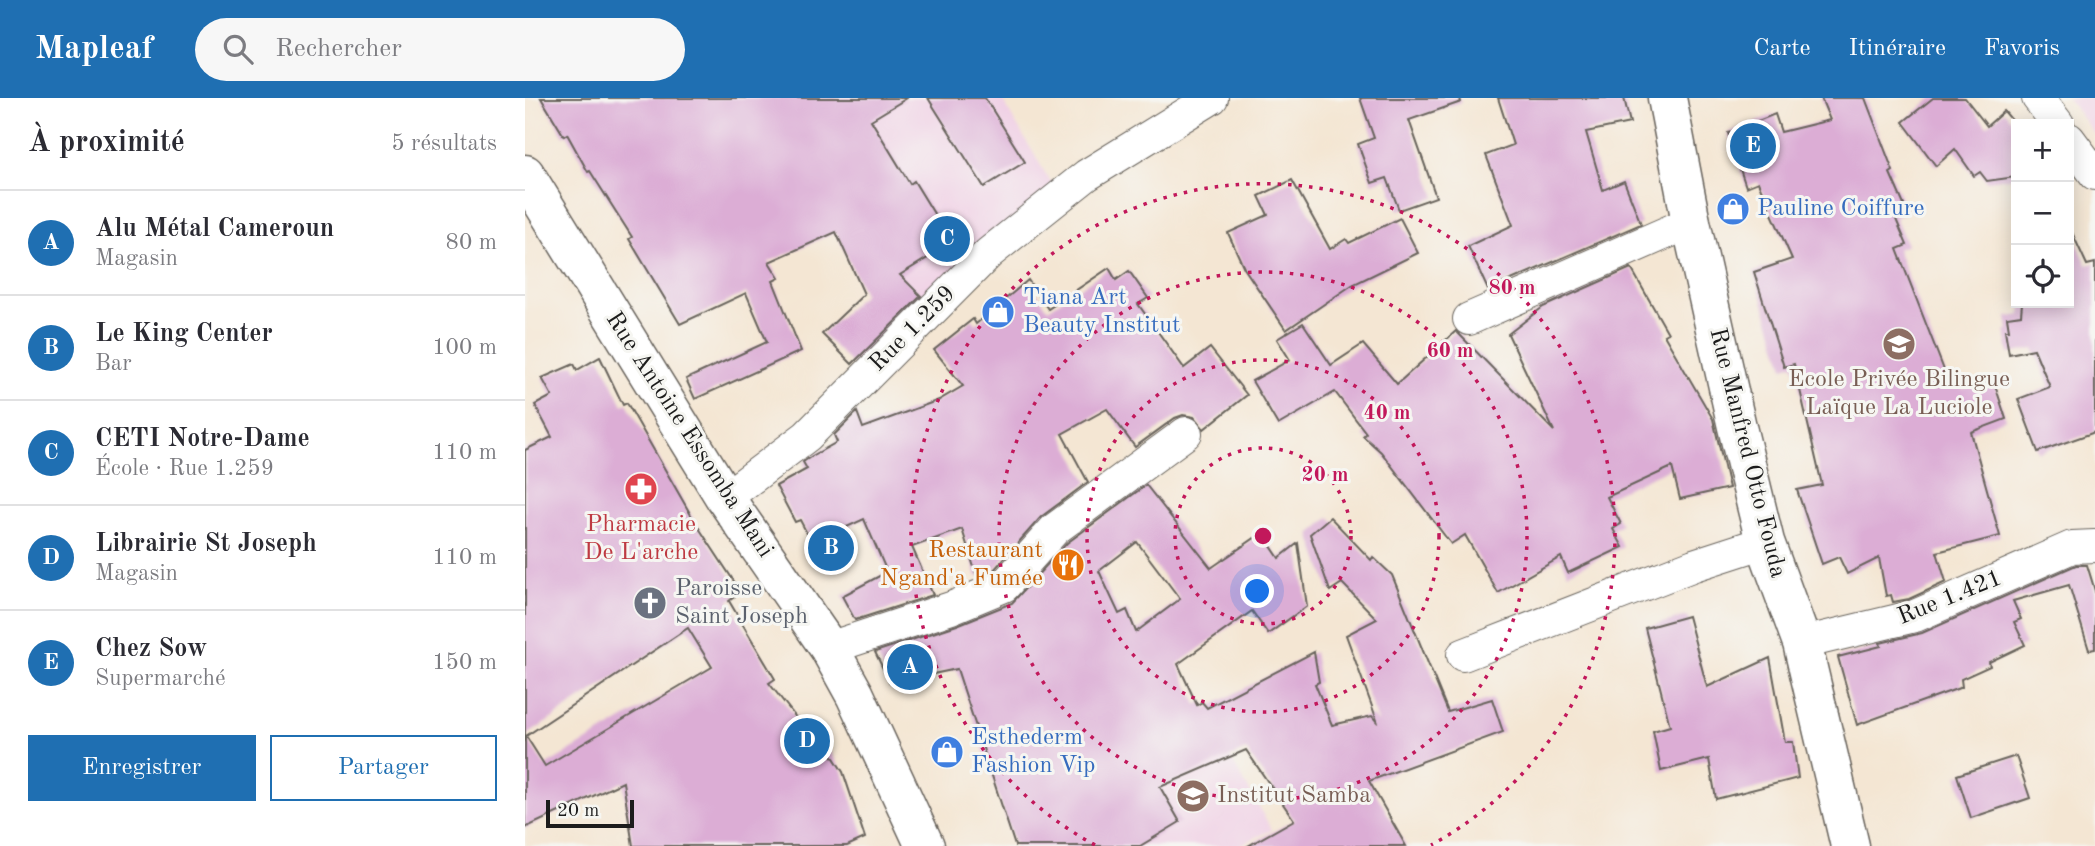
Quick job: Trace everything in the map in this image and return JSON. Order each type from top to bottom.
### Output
[{"type":"main road","name":"Rue Manfred Otto Fouda","points":[[1667,98],[1691,222],[1737,427],[1766,542],[1802,643],[1850,846]]},
{"type":"main road","name":"Rue Antoine Essomba Mani","points":[[525,174],[725,498],[829,648],[855,695],[925,846]]},
{"type":"street","name":"Rue 1.259","points":[[725,498],[807,436],[989,253],[1087,175],[1212,98]]},
{"type":"street","points":[[2038,98],[2054,119]]},
{"type":"street","points":[[2074,146],[2095,174]]},
{"type":"street","points":[[1469,319],[1691,222]]},
{"type":"street","points":[[829,648],[951,608],[1004,586],[1055,529],[1187,433]]},
{"type":"street","points":[[1463,655],[1694,565],[1766,542]]},
{"type":"street","name":"Rue 1.421","points":[[1802,643],[1915,616],[2072,547],[2095,545]]},
{"type":"shaded area","points":[[802,98],[1001,98],[1057,193],[921,296],[852,364],[822,334],[879,279],[914,266]]},
{"type":"shaded area","points":[[2067,98],[2095,98],[2095,135]]},
{"type":"shaded area","name":"Institut Samba","points":[[1230,757],[1272,830],[1237,846],[1031,846],[1159,786]]},
{"type":"building","points":[[541,98],[907,98],[871,120],[910,184],[914,181],[952,243],[900,275],[921,296],[852,364],[822,334],[864,294],[836,232],[769,262],[779,278],[773,281],[801,351],[695,399],[686,379],[767,342],[746,293],[680,324],[629,239],[632,237]]},
{"type":"building","points":[[928,98],[985,98],[1025,162],[984,187]]},
{"type":"building","points":[[1360,98],[1460,98],[1461,102],[1409,120],[1436,197],[1399,210],[1387,178],[1372,183],[1358,144],[1374,138]]},
{"type":"building","points":[[1498,98],[1624,98],[1630,123],[1586,132],[1603,190],[1624,181],[1641,224],[1488,290],[1468,246],[1513,225],[1486,155],[1513,145]]},
{"type":"building","points":[[1821,98],[1865,98],[1893,171],[1890,173],[1907,212],[1895,217],[1907,245],[1897,249],[1949,383],[1958,379],[1963,389],[1993,379],[2006,419],[1971,432],[2000,536],[1937,552],[1946,582],[1909,599],[1893,602],[1891,595],[1886,596],[1879,558],[1847,574],[1839,557],[1822,564],[1797,490],[1822,485],[1794,364],[1784,367],[1754,272],[1792,259],[1758,182],[1746,187],[1728,133],[1775,114],[1781,132],[1830,120]]},
{"type":"building","points":[[1933,98],[1965,98],[1987,126],[2004,111],[2011,119],[2011,178],[1987,181],[1980,172],[1974,176],[1955,149],[1936,166],[1903,122]]},
{"type":"building","points":[[1292,180],[1330,249],[1346,239],[1349,243],[1400,218],[1418,253],[1352,285],[1286,330],[1244,268],[1228,233],[1268,215],[1259,196]]},
{"type":"building","points":[[2074,237],[2087,265],[2095,263],[2095,432],[2038,452],[2018,399],[2050,387],[2034,349],[2009,354],[2005,330],[2009,330],[2007,317],[2021,315],[2022,308],[2074,308]]},
{"type":"building","points":[[1109,268],[1116,280],[1129,271],[1148,298],[1138,304],[1184,368],[1210,348],[1247,395],[1204,429],[1194,417],[1183,415],[1135,447],[1107,409],[1062,434],[1088,482],[1041,517],[993,571],[977,577],[962,529],[912,547],[933,595],[855,620],[842,596],[887,572],[864,519],[812,543],[800,520],[795,522],[776,486],[807,469],[803,462],[837,442],[834,435],[857,412],[863,428],[939,400],[963,386],[934,350],[973,319],[976,324],[1028,280],[1048,309]]},
{"type":"building","points":[[1631,268],[1668,333],[1664,335],[1713,419],[1729,488],[1680,499],[1672,467],[1607,497],[1621,524],[1613,529],[1623,547],[1568,573],[1561,557],[1498,593],[1465,535],[1451,544],[1381,452],[1363,436],[1366,433],[1335,392],[1278,425],[1252,381],[1290,360],[1277,339],[1303,323],[1331,365],[1363,344],[1397,384],[1456,331],[1554,431],[1508,334],[1543,307]]},
{"type":"building","points":[[600,357],[623,405],[627,403],[695,522],[741,592],[729,601],[775,679],[769,683],[801,724],[819,754],[829,750],[843,772],[865,838],[847,846],[633,846],[623,782],[525,828],[525,450],[552,437],[535,405],[552,396],[542,378],[574,364],[577,370]],"holes":[[[688,628],[712,667],[545,766],[526,736]]]},
{"type":"building","points":[[1146,485],[1211,568],[1262,533],[1279,558],[1298,543],[1307,606],[1268,634],[1252,611],[1178,664],[1197,705],[1202,702],[1207,708],[1314,652],[1319,682],[1315,684],[1332,725],[1372,716],[1378,723],[1346,635],[1377,619],[1342,583],[1330,591],[1310,534],[1330,517],[1371,560],[1373,557],[1392,575],[1448,712],[1492,699],[1503,732],[1369,781],[1406,846],[1248,846],[1294,820],[1246,750],[1160,787],[1180,822],[1140,846],[1015,846],[957,669],[890,683],[875,652],[957,625],[1012,603],[1067,543]],"holes":[[[1137,542],[1180,599],[1136,632],[1127,610],[1119,614],[1099,571]]]},
{"type":"building","points":[[2076,565],[2087,565],[2095,591],[2095,649],[2089,650],[2069,585],[2013,601],[2021,619],[2014,622],[2025,645],[1989,662],[1990,666],[1961,679],[1962,687],[1857,725],[1838,657],[1922,633]]},
{"type":"building","points":[[1688,616],[1707,687],[1770,658],[1785,742],[1793,742],[1798,778],[1716,799],[1709,759],[1661,771],[1653,731],[1670,726],[1645,628]]},
{"type":"building","points":[[2016,756],[2030,798],[1971,818],[1957,775]]},
{"type":"place","name":"Chez Sow","points":[[1753,146]]},
{"type":"place","name":"Pauline Coiffure","points":[[1733,209]]},
{"type":"place","name":"CETI Notre-Dame","points":[[947,239]]},
{"type":"place","name":"Tiana Art Beauty Institut","points":[[998,312]]},
{"type":"place","name":"Ecole Privée Bilingue Laïque La Luciole","points":[[1899,344]]},
{"type":"place","name":"Pharmacie De L'arche","points":[[641,489]]},
{"type":"place","name":"Le King Center","points":[[831,548]]},
{"type":"place","name":"Restaurant Ngand'a Fumée","points":[[1068,565]]},
{"type":"place","name":"Paroisse Saint Joseph","points":[[650,603]]},
{"type":"place","name":"Alu Métal Cameroun","points":[[910,667]]},
{"type":"place","name":"Librairie St Joseph","points":[[807,741]]},
{"type":"place","name":"Esthederm Fashion Vip","points":[[947,752]]},
{"type":"place","name":"Institut Samba","points":[[1193,796]]}]
